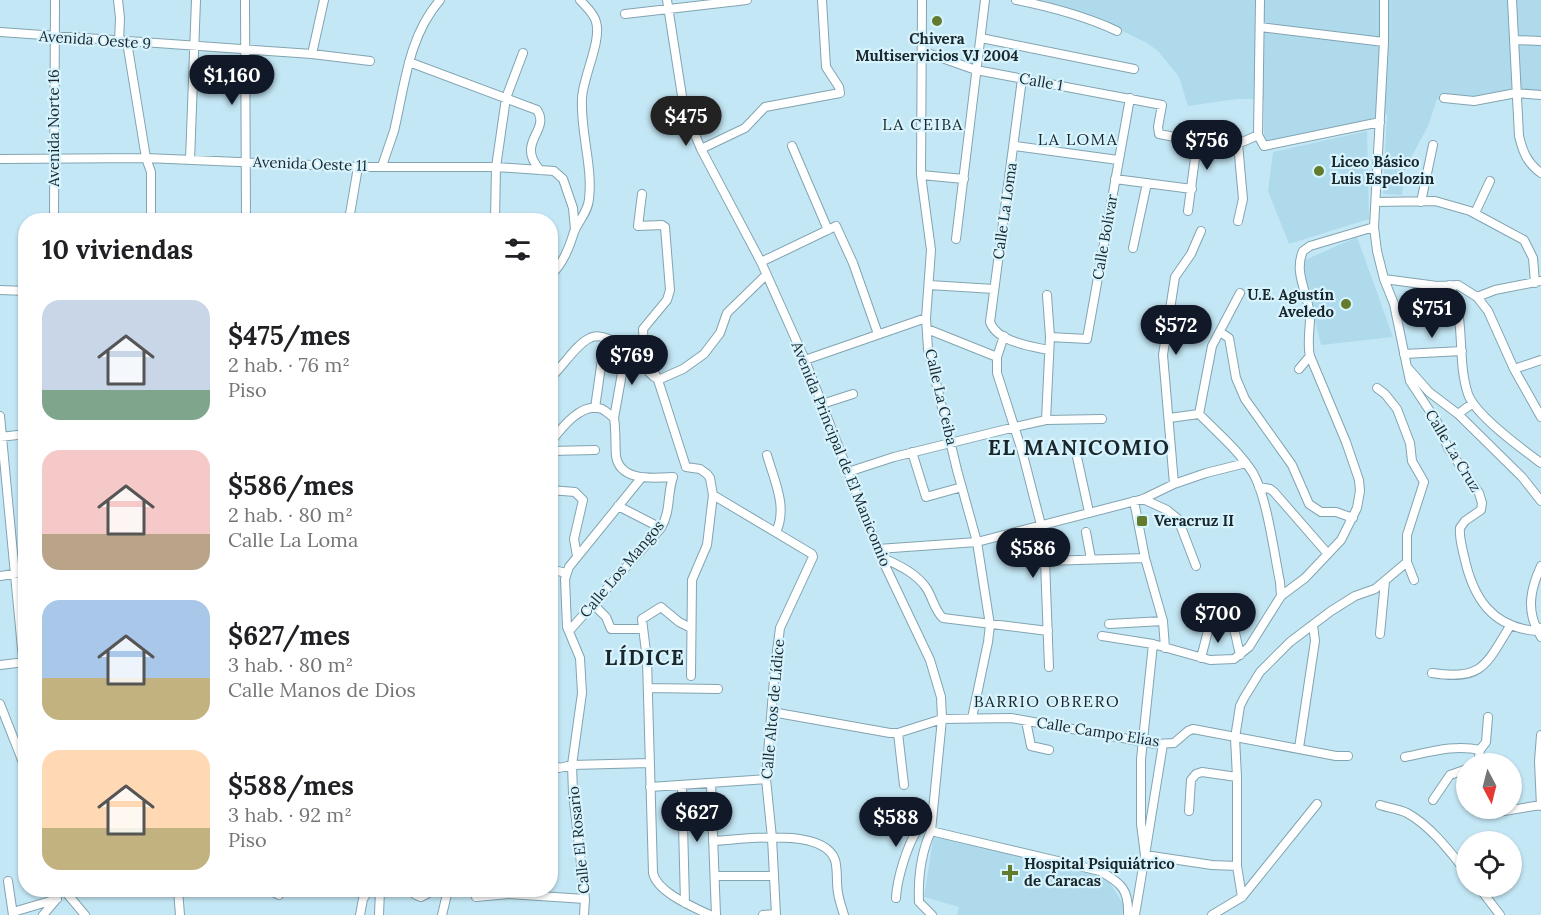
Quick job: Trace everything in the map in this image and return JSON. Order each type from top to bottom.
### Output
[{"type":"street","name":"Avenida Norte 16","points":[[54,213],[55,0]]},
{"type":"street","points":[[118,0],[123,42],[146,158],[151,172],[151,213]]},
{"type":"street","points":[[190,160],[196,0]]},
{"type":"street","points":[[245,0],[246,213]]},
{"type":"street","points":[[312,54],[324,0]]},
{"type":"street","points":[[382,166],[393,132],[409,62],[424,22],[440,0]]},
{"type":"street","points":[[558,267],[575,230],[584,217],[589,201],[590,182],[581,101],[597,31],[596,21],[580,0]]},
{"type":"street","name":"Avenida Principal de El Manicomio","points":[[667,0],[682,96],[691,126],[761,262],[806,360],[880,553],[930,660],[941,697],[942,719],[931,831],[925,845],[918,887],[919,902],[932,915]]},
{"type":"street","points":[[625,15],[747,0]]},
{"type":"street","points":[[701,149],[745,128],[765,106],[840,94],[840,90],[826,67],[822,0]]},
{"type":"street","name":"Calle La Ceiba","points":[[922,0],[921,175],[931,250],[927,330],[934,378],[977,542],[990,625],[972,718]]},
{"type":"street","points":[[956,239],[985,0]]},
{"type":"street","points":[[1016,0],[1078,15],[1117,31]]},
{"type":"street","points":[[1260,0],[1258,135],[1264,146],[1380,122]]},
{"type":"street","points":[[1384,0],[1384,42],[1374,227],[1377,251],[1384,279],[1394,304],[1407,367],[1430,392],[1458,414],[1522,477],[1541,501]]},
{"type":"street","points":[[1512,0],[1519,136],[1525,157],[1531,166],[1541,173]]},
{"type":"street","points":[[1260,27],[1384,42]]},
{"type":"street","name":"Avenida Oeste 9","points":[[0,32],[312,54],[370,61]]},
{"type":"street","points":[[981,38],[1134,69]]},
{"type":"street","points":[[1515,40],[1541,41]]},
{"type":"street","name":"Calle 1","points":[[922,51],[976,70],[1162,105],[1159,134],[1197,142],[1192,189]]},
{"type":"street","points":[[495,213],[496,167],[506,99],[523,53]]},
{"type":"street","points":[[409,62],[534,108],[539,114],[539,125],[530,148],[534,163],[540,170]]},
{"type":"street","name":"Calle La Loma","points":[[1004,336],[993,328],[990,322],[1015,146],[1022,79]]},
{"type":"street","points":[[1444,98],[1474,101],[1516,93],[1541,95]]},
{"type":"street","name":"Calle Bolívar","points":[[1050,337],[1087,339],[1130,98]]},
{"type":"street","points":[[1238,221],[1244,199],[1238,144],[1258,135]]},
{"type":"street","points":[[1421,202],[1433,145]]},
{"type":"street","points":[[1015,146],[1118,160]]},
{"type":"street","points":[[792,147],[831,228],[854,263],[878,334]]},
{"type":"street","name":"Avenida Oeste 11","points":[[0,159],[146,158],[358,167],[496,167],[554,171],[563,179],[573,208],[575,230]]},
{"type":"street","points":[[350,213],[358,167]]},
{"type":"street","points":[[921,175],[964,179]]},
{"type":"street","points":[[1115,179],[1192,189],[1188,211]]},
{"type":"street","points":[[1475,213],[1490,181]]},
{"type":"street","points":[[1133,248],[1147,183]]},
{"type":"street","points":[[642,194],[638,226],[665,227],[670,276],[667,300],[643,329],[644,351],[658,380],[686,467]]},
{"type":"street","points":[[1376,202],[1444,202],[1475,213],[1524,240],[1533,258],[1538,282],[1495,290],[1477,297]]},
{"type":"street","points":[[1102,636],[1153,644],[1210,660],[1228,660],[1240,655],[1255,638],[1281,596],[1305,578],[1341,540],[1353,518],[1360,491],[1359,480],[1346,442],[1310,356],[1308,346],[1310,314],[1299,265],[1302,253],[1310,246],[1374,227]]},
{"type":"street","points":[[761,262],[831,228]]},
{"type":"street","points":[[1174,484],[1163,355],[1175,277],[1191,254],[1202,231]]},
{"type":"street","points":[[658,380],[683,369],[704,354],[720,333],[727,313],[766,275]]},
{"type":"street","points":[[1384,279],[1437,286],[1458,285],[1477,297],[1488,312],[1514,369],[1541,417]]},
{"type":"street","points":[[929,285],[994,289]]},
{"type":"street","points":[[1449,285],[1460,314],[1468,394],[1473,403],[1502,432],[1541,464]]},
{"type":"street","points":[[0,290],[18,291]]},
{"type":"street","points":[[1199,414],[1209,355],[1240,292]]},
{"type":"street","points":[[1046,420],[1050,337],[1047,295]]},
{"type":"street","points":[[806,360],[926,318]]},
{"type":"street","points":[[927,330],[997,357]]},
{"type":"street","points":[[1220,332],[1229,338],[1236,378],[1245,399],[1292,465],[1309,504],[1321,512],[1336,512],[1353,518]]},
{"type":"street","points":[[558,370],[590,338],[603,336],[626,351],[658,380]]},
{"type":"street","points":[[1048,350],[1020,343],[1004,336],[997,357],[999,380],[1015,426],[1041,525],[1045,561],[1049,667]]},
{"type":"street","points":[[626,351],[614,418],[618,460],[630,474],[642,477],[673,477],[686,467],[700,469],[708,474],[712,495],[708,545],[693,580],[691,676]]},
{"type":"street","points":[[1404,354],[1462,351]]},
{"type":"street","points":[[1299,369],[1310,356]]},
{"type":"street","points":[[595,408],[603,359]]},
{"type":"street","points":[[1514,369],[1541,360]]},
{"type":"street","name":"Calle La Cruz","points":[[1407,367],[1410,381],[1437,422],[1448,448],[1479,493],[1482,503],[1481,510],[1465,521],[1460,528],[1468,577],[1485,605],[1510,627]]},
{"type":"street","points":[[1377,388],[1386,394],[1397,409],[1410,443],[1413,461],[1424,482],[1407,535],[1407,562],[1414,580]]},
{"type":"street","points":[[822,404],[853,394]]},
{"type":"street","points":[[1458,414],[1473,403]]},
{"type":"street","points":[[558,432],[566,422],[579,413],[595,408],[602,409],[614,418]]},
{"type":"street","points":[[1169,418],[1199,414]]},
{"type":"street","points":[[1199,414],[1246,463],[1259,487],[1281,596]]},
{"type":"street","points":[[0,416],[18,609]]},
{"type":"street","points":[[848,472],[912,452],[1015,426],[1046,420],[1102,419]]},
{"type":"street","points":[[1,436],[18,435]]},
{"type":"street","points":[[558,451],[595,450]]},
{"type":"street","points":[[912,452],[926,497],[962,487]]},
{"type":"street","points":[[767,455],[782,513],[781,523],[776,532]]},
{"type":"street","points":[[1077,457],[1089,512]]},
{"type":"street","points":[[880,553],[977,542],[1143,499],[1174,484],[1217,469],[1246,463]]},
{"type":"street","points":[[569,631],[566,573],[577,556],[642,477]]},
{"type":"street","name":"Calle Los Mangos","points":[[572,765],[582,693],[580,658],[569,631],[661,528],[669,504],[669,486],[673,477]]},
{"type":"street","points":[[1259,487],[1274,492],[1328,554]]},
{"type":"street","points":[[558,491],[575,492],[583,500],[574,539],[577,556]]},
{"type":"street","name":"Calle Altos de Lídice","points":[[712,495],[812,554],[813,559],[780,628],[766,779],[776,914]]},
{"type":"street","points":[[1143,499],[1167,510],[1178,519],[1196,566]]},
{"type":"street","points":[[1134,501],[1145,558],[1163,621],[1165,648]]},
{"type":"street","points":[[618,506],[661,528]]},
{"type":"street","points":[[1086,532],[1091,559]]},
{"type":"street","points":[[880,553],[921,581],[943,618],[1048,631]]},
{"type":"street","points":[[1045,561],[1145,558]]},
{"type":"street","points":[[1242,897],[1237,866],[1237,777],[1234,738],[1240,706],[1260,672],[1290,642],[1355,596],[1375,589],[1407,562]]},
{"type":"street","points":[[1540,632],[1532,620],[1530,608],[1533,588],[1541,566]]},
{"type":"street","points":[[558,571],[566,573]]},
{"type":"street","points":[[0,576],[18,573]]},
{"type":"street","points":[[1380,634],[1385,581]]},
{"type":"street","points":[[593,604],[606,617],[610,629],[643,629]]},
{"type":"street","points":[[691,627],[679,622],[660,607],[642,618],[648,688],[654,877],[660,886],[710,915]]},
{"type":"street","points":[[1231,615],[1240,655]]},
{"type":"street","points":[[1109,624],[1163,621]]},
{"type":"street","points":[[1201,658],[1210,623]]},
{"type":"street","points":[[1299,748],[1315,641],[1313,625]]},
{"type":"street","points":[[1432,673],[1449,676],[1464,675],[1479,670],[1489,661],[1510,627],[1540,632]]},
{"type":"street","points":[[1145,855],[1142,824],[1143,742],[1153,644]]},
{"type":"street","points":[[0,665],[18,663]]},
{"type":"street","points":[[648,688],[718,690]]},
{"type":"street","points":[[0,704],[18,750]]},
{"type":"street","name":"Calle Campo Elías","points":[[772,712],[898,733],[942,719],[972,718],[1026,720],[1163,744],[1174,743],[1191,730],[1336,756],[1348,756]]},
{"type":"street","points":[[1480,753],[1486,742],[1488,717]]},
{"type":"street","points":[[1026,720],[1031,746],[1049,750]]},
{"type":"street","points":[[898,733],[904,785]]},
{"type":"street","points":[[1522,809],[1541,806],[1539,760],[1541,737]]},
{"type":"street","points":[[1135,915],[1163,744]]},
{"type":"street","points":[[1405,757],[1450,748],[1468,747],[1480,750]]},
{"type":"street","points":[[558,767],[649,763]]},
{"type":"street","name":"Calle El Rosario","points":[[572,765],[573,794],[585,899],[584,915]]},
{"type":"street","points":[[1189,811],[1191,780],[1196,774],[1202,772],[1237,777]]},
{"type":"street","points":[[1433,800],[1450,775],[1456,773]]},
{"type":"street","points":[[650,787],[766,779]]},
{"type":"street","points":[[711,783],[716,915]]},
{"type":"street","points":[[682,785],[686,903]]},
{"type":"street","points":[[1212,915],[1242,897],[1317,804]]},
{"type":"street","points":[[1380,805],[1407,813],[1422,824],[1456,859]]},
{"type":"street","points":[[896,898],[898,883],[915,835],[920,826],[932,815]]},
{"type":"street","points":[[931,831],[1100,871],[1122,886],[1127,896],[1128,915]]},
{"type":"street","points":[[713,842],[772,838],[804,839],[820,846],[832,855],[835,861],[838,892],[844,915]]},
{"type":"street","points":[[1145,855],[1212,865],[1237,866]]},
{"type":"street","points":[[715,876],[774,876]]},
{"type":"street","points":[[8,881],[13,914],[57,899]]},
{"type":"street","points":[[69,897],[85,915]]},
{"type":"street","points":[[179,897],[180,915]]},
{"type":"street","points":[[360,915],[364,897]]},
{"type":"street","points":[[379,915],[380,897]]},
{"type":"street","points":[[442,915],[446,897]]},
{"type":"street","points":[[555,897],[585,899]]},
{"type":"street","points":[[1486,897],[1500,915]]},
{"type":"street","points":[[43,915],[57,899]]},
{"type":"street","points":[[763,915],[776,914]]},
{"type":"shaded area","points":[[1026,0],[1541,0],[1541,93],[1520,92],[1480,103],[1455,103],[1437,99],[1428,126],[1405,169],[1402,195],[1383,194],[1387,114],[1306,138],[1267,145],[1264,133],[1264,99],[1237,99],[1188,106],[1179,77],[1158,51],[1147,43],[1094,17]]},
{"type":"shaded area","name":"Liceo Básico Luis Espelozin","points":[[1367,131],[1369,219],[1289,244],[1268,191],[1273,152]]},
{"type":"shaded area","name":"U.E. Agustín Aveledo","points":[[1357,237],[1393,337],[1321,345],[1303,271],[1305,260]]},
{"type":"shaded area","name":"Hospital Psiquiátrico de Caracas","points":[[934,834],[1075,866],[1108,880],[1124,905],[1122,915],[957,915],[959,907],[924,897]]},
{"type":"place","name":"Chivera Multiservicios VJ 2004","points":[[937,21]]},
{"type":"place","name":"Liceo Básico Luis Espelozin","points":[[1319,171]]},
{"type":"place","name":"U.E. Agustín Aveledo","points":[[1346,304]]},
{"type":"place","name":"Veracruz II","points":[[1142,521]]},
{"type":"place","name":"Hospital Psiquiátrico de Caracas","points":[[1010,873]]},
{"type":"district","name":"LA CEIBA","points":[[923,124]]},
{"type":"district","name":"LA LOMA","points":[[1078,139]]},
{"type":"district","name":"EL MANICOMIO","points":[[1079,448]]},
{"type":"district","name":"LÍDICE","points":[[645,658]]},
{"type":"district","name":"BARRIO OBRERO","points":[[1047,701]]}]
